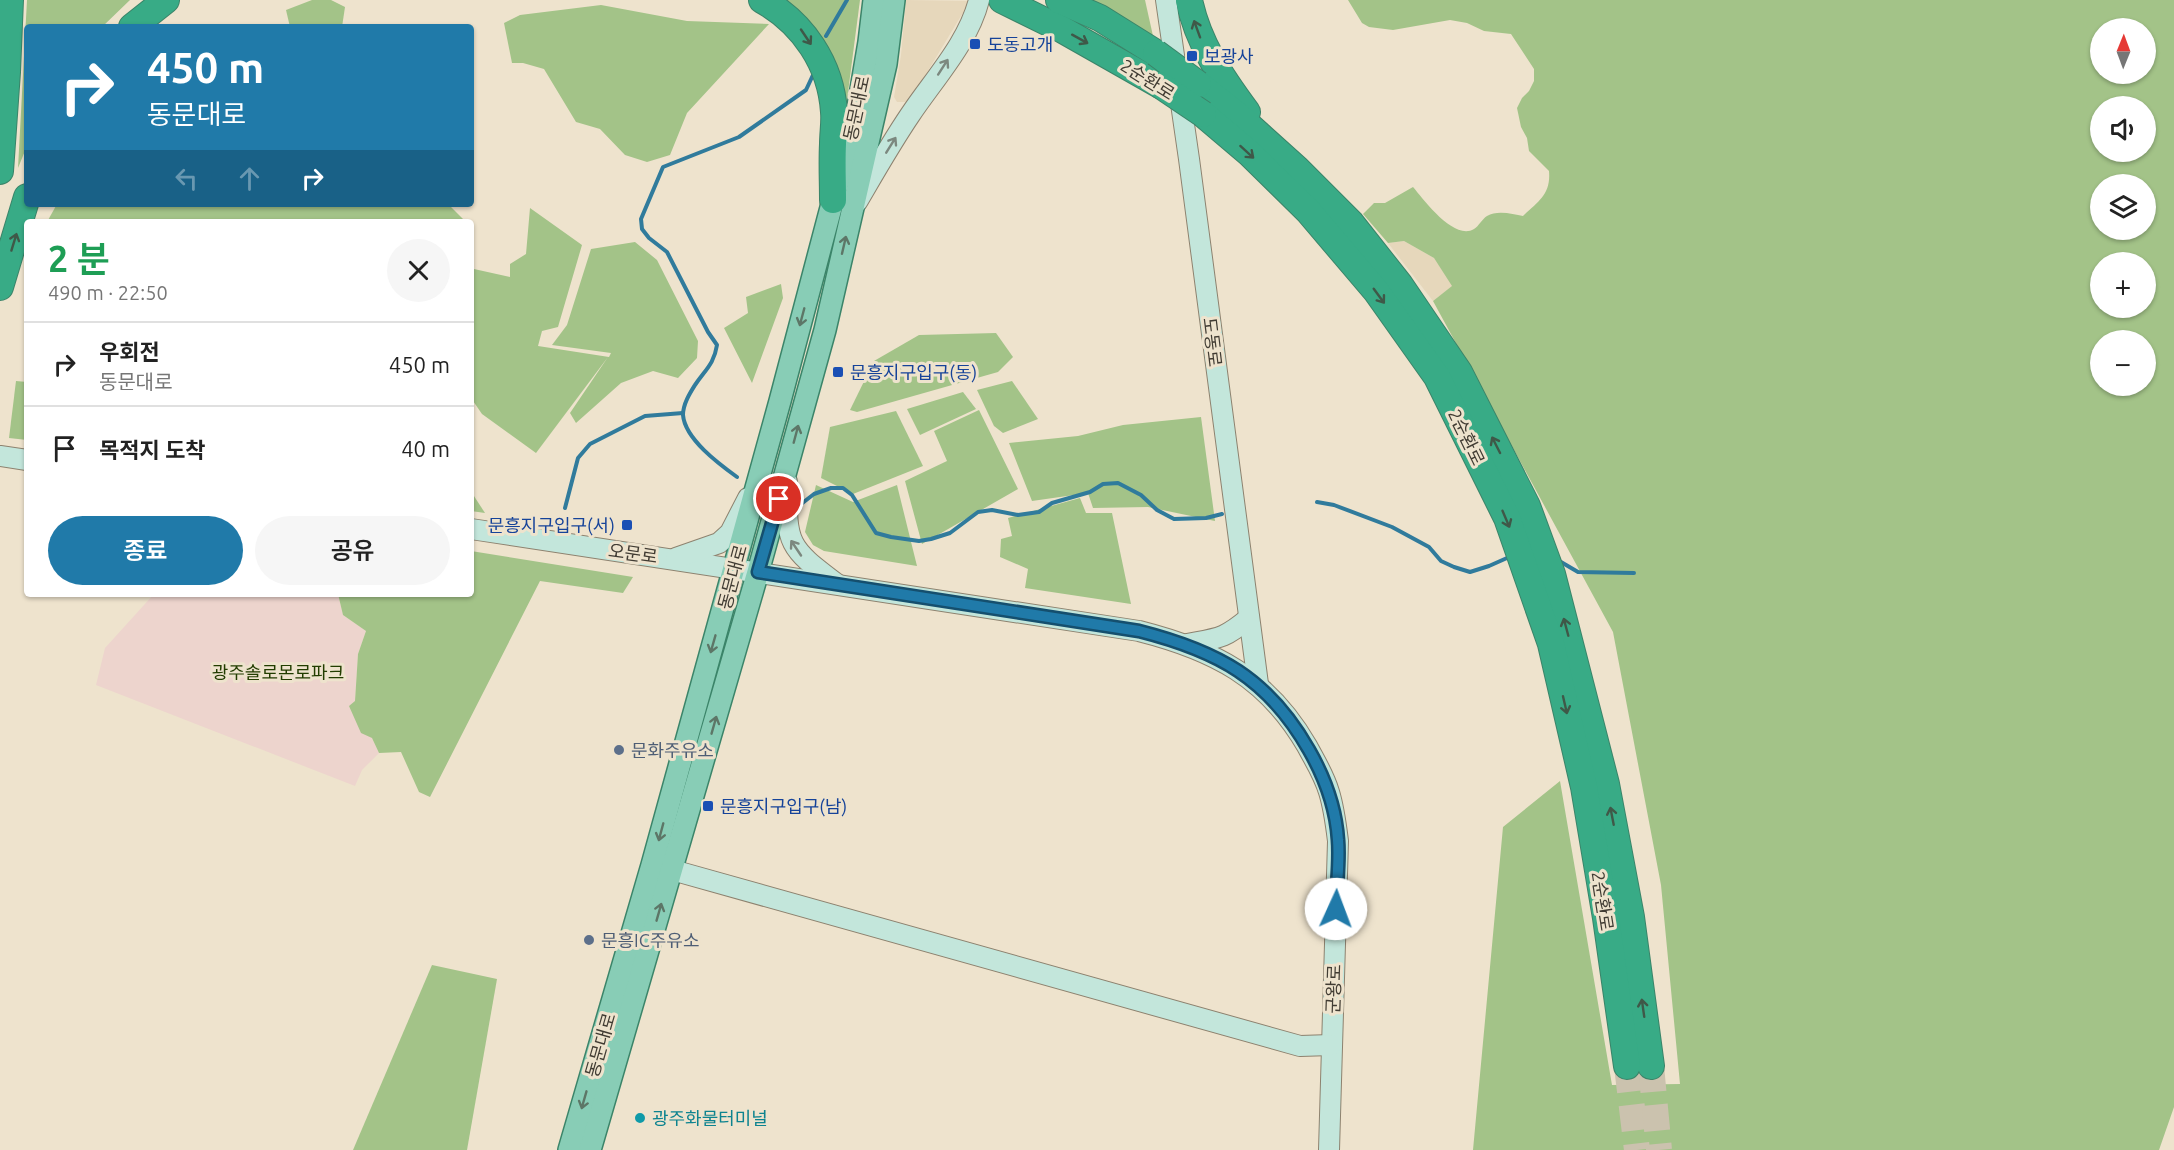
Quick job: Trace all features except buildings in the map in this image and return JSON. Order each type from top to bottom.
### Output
[{"type":"highway","points":[[0,171],[8,72],[10,0]]},
{"type":"highway","points":[[136,24],[166,0]]},
{"type":"highway","points":[[762,0],[777,8],[799,27],[815,51],[827,76],[834,111],[842,206]]},
{"type":"highway","name":"2순환로","points":[[1006,1],[1160,85],[1203,114],[1249,153],[1308,211],[1376,291],[1437,377],[1507,518],[1551,644],[1582,777],[1606,918],[1639,1066],[1631,917],[1606,784],[1552,574],[1527,506],[1459,372],[1413,304],[1351,223],[1274,148],[1236,114],[1156,53],[1100,18],[1059,0]]},
{"type":"highway","points":[[1190,0],[1203,45],[1229,88],[1274,148]]},
{"type":"highway","points":[[0,287],[24,207]]},
{"type":"main road","name":"동문대로","points":[[569,1150],[618,986],[662,868],[758,572],[825,330],[874,0]]},
{"type":"main road","name":"동문대로","points":[[590,1150],[621,1042],[735,568],[760,474],[886,64],[894,0]]},
{"type":"main road","name":"동문대로","points":[[842,206],[910,115],[963,37],[977,10],[979,0]]},
{"type":"main road","name":"도동로","points":[[1166,0],[1190,159],[1258,684]]},
{"type":"main road","points":[[0,456],[24,460]]},
{"type":"main road","points":[[787,469],[786,516],[790,541],[803,558],[840,586]]},
{"type":"main road","points":[[673,559],[719,543],[730,533],[760,474]]},
{"type":"main road","name":"오문로","points":[[474,529],[758,572]]},
{"type":"main road","name":"군왕로","points":[[758,572],[1139,631],[1186,644],[1226,663],[1258,684],[1286,712],[1319,767],[1329,792],[1338,841],[1329,1150]]},
{"type":"main road","points":[[1186,644],[1212,640],[1230,634],[1249,618]]},
{"type":"main road","points":[[662,868],[1300,1046],[1331,1045]]},
{"type":"main road","points":[[618,986],[626,989],[617,1022],[621,1042]]},
{"type":"shaded area","points":[[906,0],[970,1],[914,94],[906,102],[897,102],[894,97]]},
{"type":"shaded area","points":[[1404,241],[1434,258],[1453,286],[1433,301],[1388,243]]},
{"type":"shaded area","name":"광주솔로몬로파크","points":[[151,597],[339,597],[343,615],[366,631],[358,654],[355,701],[379,753],[362,770],[355,786],[96,685],[105,648]]},
{"type":"green space","points":[[27,0],[130,0],[105,24],[26,24]]},
{"type":"green space","points":[[312,0],[331,0],[345,7],[342,24],[289,24],[286,10]]},
{"type":"green space","points":[[767,0],[860,0],[845,115]]},
{"type":"green space","points":[[1080,0],[1145,0],[1155,45]]},
{"type":"green space","points":[[1348,0],[2174,0],[2174,1107],[2159,1150],[1473,1150],[1503,827],[1560,781],[1612,1085],[1680,1084],[1661,885],[1613,632],[1433,301],[1452,286],[1434,258],[1404,241],[1388,243],[1363,214],[1374,203],[1385,203],[1413,187],[1440,217],[1458,229],[1466,231],[1474,229],[1485,217],[1495,213],[1523,216],[1543,196],[1549,179],[1549,171],[1529,151],[1517,108],[1534,81],[1534,69],[1511,34],[1484,31],[1467,23],[1450,20],[1393,30],[1369,27],[1362,23]]},
{"type":"green space","points":[[601,5],[687,21],[769,24],[687,113],[670,155],[647,162],[625,155],[600,129],[576,122],[544,69],[523,63],[512,63],[504,23],[520,15]]},
{"type":"green space","points":[[24,56],[24,153],[18,168]]},
{"type":"green space","points":[[55,207],[451,207],[463,219],[49,219]]},
{"type":"green space","points":[[530,208],[582,245],[558,327],[542,331],[538,346],[609,357],[611,353],[552,345],[567,325],[591,249],[635,242],[657,260],[698,341],[697,358],[678,378],[653,371],[621,383],[576,423],[570,413],[608,357],[536,453],[482,414],[474,402],[474,269],[510,277],[510,264],[526,254]]},
{"type":"green space","points":[[781,284],[783,298],[752,383],[724,328],[748,313],[746,297]]},
{"type":"green space","points":[[996,333],[1013,357],[998,372],[857,412],[850,410],[874,361],[919,335]]},
{"type":"green space","points":[[16,381],[24,382],[24,440],[9,438]]},
{"type":"green space","points":[[1012,381],[1038,419],[1003,433],[994,426],[977,390]]},
{"type":"green space","points":[[963,392],[976,409],[920,435],[907,409]]},
{"type":"green space","points":[[979,410],[1018,489],[922,544],[905,481],[947,461],[934,431]]},
{"type":"green space","points":[[896,411],[923,466],[853,494],[821,478],[830,427]]},
{"type":"green space","points":[[1201,417],[1215,521],[1148,507],[1093,508],[1088,493],[1032,501],[1009,443],[1078,436],[1123,425]]},
{"type":"green space","points":[[816,485],[853,502],[897,485],[917,566],[824,551],[813,545],[805,532]]},
{"type":"green space","points":[[474,496],[485,513],[474,511]]},
{"type":"green space","points":[[1080,498],[1086,513],[1112,513],[1131,604],[1025,588],[1028,569],[1000,557],[1001,539],[1012,536],[1008,518]]},
{"type":"green space","points":[[474,551],[633,577],[623,593],[540,581],[430,797],[419,792],[401,752],[379,753],[372,738],[361,733],[349,706],[355,701],[358,654],[366,631],[343,615],[339,597],[474,597]]},
{"type":"green space","points":[[432,965],[497,979],[467,1150],[353,1150]]},
{"type":"waterway","points":[[826,36],[847,0]]},
{"type":"waterway","points":[[737,477],[696,442],[685,424],[683,415],[685,403],[712,362],[717,345],[667,252],[649,238],[642,229],[641,219],[663,167],[739,137],[806,90],[813,75]]},
{"type":"waterway","points":[[565,508],[578,458],[590,444],[645,416],[683,413]]},
{"type":"waterway","points":[[796,508],[814,494],[831,488],[843,488],[852,495],[876,533],[919,541],[950,533],[978,512],[992,510],[1018,515],[1039,512],[1052,503],[1090,492],[1103,484],[1118,483],[1141,495],[1157,510],[1174,519],[1206,518],[1222,514]]},
{"type":"waterway","points":[[1317,502],[1334,505],[1392,527],[1429,547],[1441,561],[1470,572],[1507,558]]},
{"type":"waterway","points":[[1561,562],[1578,572],[1634,573]]},
{"type":"tunnel","points":[[1627,1066],[1637,1150]]},
{"type":"tunnel","points":[[1651,1066],[1659,1150]]},
{"type":"place","name":"도동고개","points":[[975,44]]},
{"type":"place","name":"보광사","points":[[1192,56]]},
{"type":"place","name":"문흥지구입구(동)","points":[[838,372]]},
{"type":"place","name":"문흥지구입구(서)","points":[[627,525]]},
{"type":"place","name":"문화주유소","points":[[619,750]]},
{"type":"place","name":"문흥지구입구(남)","points":[[708,806]]},
{"type":"place","name":"문흥IC주유소","points":[[589,940]]},
{"type":"place","name":"광주화물터미널","points":[[640,1118]]},
{"type":"route","points":[[779,499],[758,572],[1139,631],[1197,648],[1226,663],[1258,684],[1286,712],[1319,767],[1329,792],[1338,841],[1336,909]]}]
